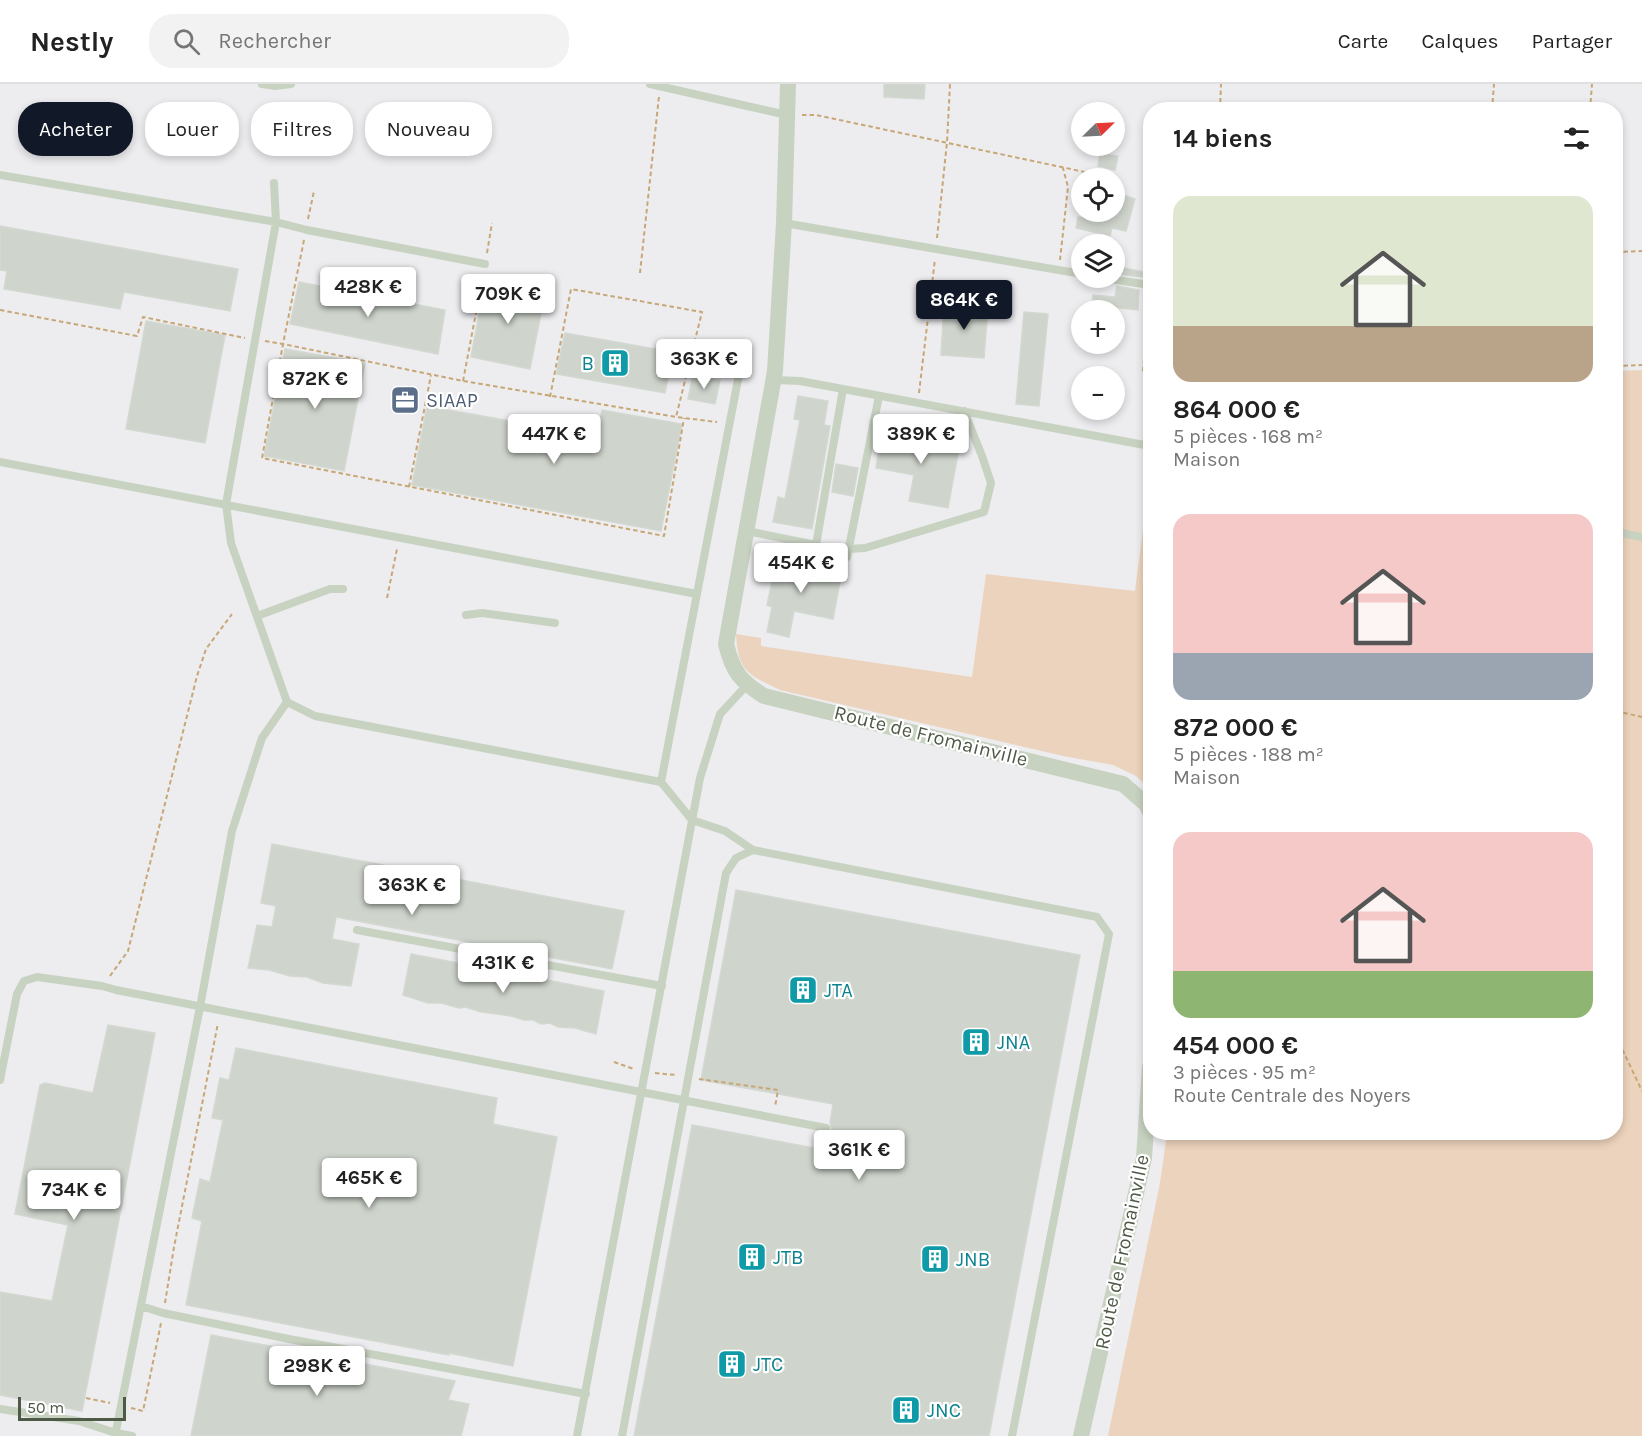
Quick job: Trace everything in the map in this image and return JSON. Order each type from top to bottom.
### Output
[{"type":"street","points":[[747,686],[731,663],[726,644],[774,380],[784,223],[788,84]]},
{"type":"street","name":"Route de Fromainville","points":[[747,686],[764,696],[1123,784],[1143,801]]},
{"type":"street","name":"Route de Fromainville","points":[[1081,1436],[1144,1158],[1145,1140]]},
{"type":"lane","points":[[262,84],[275,86],[291,84]]},
{"type":"lane","points":[[650,84],[787,115]]},
{"type":"lane","points":[[0,175],[276,222],[306,230],[485,264]]},
{"type":"lane","points":[[274,183],[276,222],[226,504],[231,543],[287,702],[315,716],[661,782],[692,820],[725,831],[753,850],[1097,917],[1109,934],[1012,1436]]},
{"type":"lane","points":[[784,223],[1071,272]]},
{"type":"lane","points":[[1125,281],[1143,284]]},
{"type":"lane","points":[[661,782],[740,369]]},
{"type":"lane","points":[[774,380],[800,381],[1143,445]]},
{"type":"lane","points":[[816,545],[843,389]]},
{"type":"lane","points":[[747,531],[816,545],[823,554],[847,557],[879,396]]},
{"type":"lane","points":[[849,549],[865,548],[984,512],[991,483],[964,411]]},
{"type":"lane","points":[[0,462],[697,594]]},
{"type":"lane","points":[[1623,533],[1642,537]]},
{"type":"lane","points":[[257,616],[330,589],[343,589]]},
{"type":"lane","points":[[466,615],[482,613],[555,622]]},
{"type":"lane","points":[[577,1436],[700,778],[720,714],[747,686]]},
{"type":"lane","points":[[116,1435],[232,831],[262,738],[287,702]]},
{"type":"lane","points":[[622,1436],[726,873],[736,858],[753,850]]},
{"type":"lane","points":[[357,930],[662,986]]},
{"type":"lane","points":[[0,1080],[17,994],[24,981],[37,977],[102,986],[220,1011],[826,1128]]},
{"type":"lane","points":[[141,1306],[163,1314],[289,1339],[586,1394]]},
{"type":"lane","points":[[0,1409],[79,1421],[116,1435],[132,1436]]},
{"type":"path","points":[[919,396],[947,142],[950,84]]},
{"type":"path","points":[[1220,102],[1221,84]]},
{"type":"path","points":[[1493,102],[1494,84]]},
{"type":"path","points":[[1591,102],[1592,84]]},
{"type":"path","points":[[640,273],[660,86]]},
{"type":"path","points":[[787,115],[816,115],[1071,170]]},
{"type":"path","points":[[1059,270],[1068,187],[1063,168]]},
{"type":"path","points":[[314,191],[262,458],[664,536],[684,418]]},
{"type":"path","points":[[463,381],[492,223]]},
{"type":"path","points":[[1623,252],[1642,251]]},
{"type":"path","points":[[550,397],[572,289],[702,312],[676,417]]},
{"type":"path","points":[[0,310],[137,336],[143,317],[550,397],[730,423]]},
{"type":"path","points":[[1623,366],[1642,365]]},
{"type":"path","points":[[410,487],[431,375]]},
{"type":"path","points":[[387,598],[400,537]]},
{"type":"path","points":[[102,986],[128,951],[197,675],[206,649],[232,614]]},
{"type":"path","points":[[1623,713],[1642,717]]},
{"type":"path","points":[[86,1398],[143,1411],[220,1011]]},
{"type":"path","points":[[1623,1051],[1642,1091]]},
{"type":"path","points":[[698,1079],[778,1090],[773,1119]]},
{"type":"shaded area","points":[[1642,370],[1642,1436],[1108,1436],[1160,1183],[1166,1140],[1623,1140],[1623,371]]},
{"type":"shaded area","points":[[1143,529],[1143,782],[1136,776],[1113,765],[1063,756],[780,690],[759,680],[746,670],[737,646],[736,634],[761,638],[761,646],[972,677],[986,574],[1135,591]]},
{"type":"building","points":[[884,84],[925,84],[924,99],[884,97]]},
{"type":"building","points":[[1100,156],[1118,156],[1115,168],[1098,166]]},
{"type":"building","points":[[1125,196],[1135,199],[1126,231],[1112,228],[1110,234],[1102,234],[1076,228],[1077,222],[1125,222]]},
{"type":"building","points":[[0,226],[238,269],[230,311],[124,292],[120,309],[4,289],[7,271],[0,270]]},
{"type":"building","points":[[1125,268],[1143,272],[1142,277],[1125,275]]},
{"type":"building","points":[[299,282],[445,310],[438,354],[290,324]]},
{"type":"building","points":[[485,282],[545,293],[530,369],[471,357]]},
{"type":"building","points":[[1117,288],[1139,290],[1138,310],[1125,309],[1125,300],[1092,300],[1093,295],[1115,297]]},
{"type":"building","points":[[944,304],[988,307],[984,358],[941,355]]},
{"type":"building","points":[[1024,312],[1048,314],[1039,406],[1016,404]]},
{"type":"building","points":[[146,321],[225,335],[205,443],[126,429]]},
{"type":"building","name":"B","points":[[565,333],[673,352],[665,393],[556,374]]},
{"type":"building","points":[[285,349],[365,363],[344,471],[264,456]]},
{"type":"building","points":[[693,375],[720,380],[715,404],[688,399]]},
{"type":"building","points":[[798,396],[828,401],[824,425],[830,426],[812,529],[773,522],[778,497],[785,499],[800,420],[794,419]]},
{"type":"building","points":[[427,406],[597,437],[602,410],[682,424],[661,531],[412,485]]},
{"type":"building","points":[[882,429],[960,443],[948,508],[909,501],[914,475],[876,468]]},
{"type":"building","points":[[836,464],[858,468],[853,496],[832,492]]},
{"type":"building","points":[[777,558],[842,571],[833,619],[794,611],[789,637],[767,632],[772,607],[767,605]]},
{"type":"building","points":[[272,844],[624,911],[612,969],[336,917],[332,939],[359,944],[351,986],[323,983],[307,977],[248,968],[257,925],[272,927],[276,906],[261,903]]},
{"type":"building","points":[[736,890],[1080,955],[989,1436],[634,1436],[692,1125],[825,1150],[828,1134],[832,1129],[830,1123],[833,1104],[701,1080]]},
{"type":"building","points":[[411,954],[604,991],[596,1034],[465,1007],[428,1003],[403,995]]},
{"type":"building","points":[[108,1025],[155,1033],[82,1411],[0,1395],[0,1292],[52,1301],[68,1225],[15,1214],[40,1085],[45,1083],[93,1093]]},
{"type":"building","points":[[236,1048],[497,1098],[493,1124],[557,1137],[513,1366],[186,1305],[202,1221],[192,1218],[200,1179],[210,1182],[223,1120],[212,1118],[220,1078],[229,1080]]},
{"type":"building","points":[[211,1335],[455,1381],[448,1400],[469,1404],[461,1436],[191,1436]]},
{"type":"place","name":"B","points":[[615,363]]},
{"type":"place","name":"SIAAP","points":[[405,400]]},
{"type":"place","name":"JTA","points":[[803,990]]},
{"type":"place","name":"JNA","points":[[976,1042]]},
{"type":"place","name":"JTB","points":[[752,1257]]},
{"type":"place","name":"JNB","points":[[935,1259]]},
{"type":"place","name":"JTC","points":[[732,1364]]},
{"type":"place","name":"JNC","points":[[906,1410]]}]
